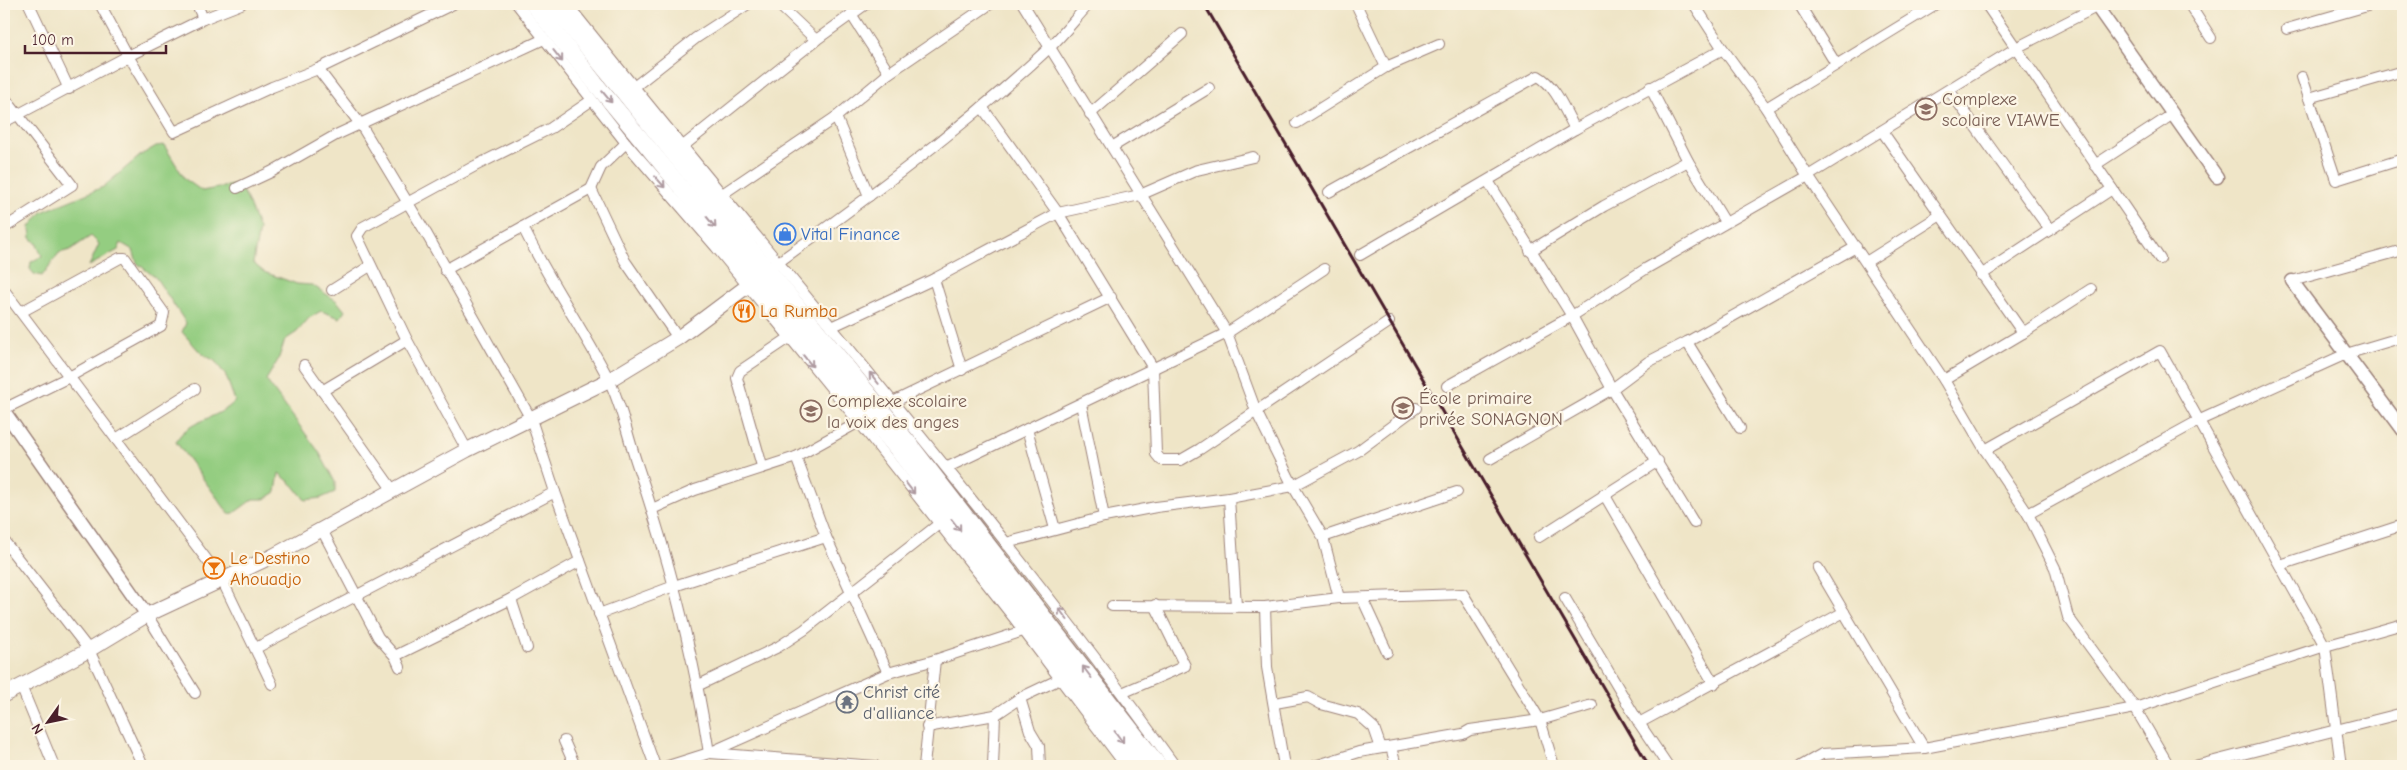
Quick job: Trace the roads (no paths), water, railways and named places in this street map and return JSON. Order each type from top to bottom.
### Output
[{"type":"highway","points":[[533,4],[602,91],[763,274],[932,472],[1159,766]]},
{"type":"highway","points":[[552,4],[763,274],[1141,766]]},
{"type":"main road","points":[[4,695],[89,650],[147,615],[322,530],[392,489],[609,380],[678,338],[763,274]]},
{"type":"street","points":[[29,4],[69,89]]},
{"type":"street","points":[[100,4],[128,56],[174,132],[272,87],[318,69],[453,4]]},
{"type":"street","points":[[197,4],[203,19]]},
{"type":"street","points":[[4,122],[128,56],[203,19],[241,4]]},
{"type":"street","points":[[517,4],[626,143],[763,274],[831,327],[948,467],[1122,693],[1175,766]]},
{"type":"street","points":[[568,4],[721,195],[763,274],[789,338],[859,422],[1126,766]]},
{"type":"street","points":[[634,87],[696,38],[748,4]]},
{"type":"street","points":[[778,4],[816,40]]},
{"type":"street","points":[[682,146],[816,40],[866,4]]},
{"type":"street","points":[[721,195],[836,117],[889,73],[990,4]]},
{"type":"street","points":[[1023,4],[1227,334],[1256,411],[1293,486],[1323,537],[1340,598]]},
{"type":"street","points":[[763,274],[869,196],[982,107],[1049,48],[1089,4]]},
{"type":"street","points":[[1694,4],[1723,49],[1766,108],[1808,176],[1944,380],[1984,450],[2028,514],[2054,568],[2068,617],[2135,708],[2169,766]]},
{"type":"street","points":[[1799,4],[1836,64]]},
{"type":"street","points":[[1766,108],[1936,4]]},
{"type":"street","points":[[1986,4],[2160,259]]},
{"type":"street","points":[[2189,4],[2211,38]]},
{"type":"street","points":[[2287,29],[2374,4]]},
{"type":"street","points":[[1360,5],[1386,67]]},
{"type":"street","points":[[1448,386],[1572,316],[1725,222],[1808,176],[2016,48],[2098,5],[2217,177]]},
{"type":"street","points":[[851,14],[889,73]]},
{"type":"street","points":[[1090,114],[1182,34]]},
{"type":"street","points":[[236,188],[336,135],[544,39]]},
{"type":"street","points":[[1297,123],[1386,67],[1439,44]]},
{"type":"street","points":[[1360,255],[1575,129],[1723,49]]},
{"type":"street","points":[[318,69],[361,125],[426,233],[530,419],[655,766]]},
{"type":"street","points":[[2309,98],[2403,70]]},
{"type":"street","points":[[1329,192],[1538,76],[1546,80],[1562,104],[1575,129]]},
{"type":"street","points":[[2302,77],[2336,180],[2403,159]]},
{"type":"street","points":[[1650,87],[1688,161],[1725,222]]},
{"type":"street","points":[[1112,147],[1209,88]]},
{"type":"street","points":[[1949,90],[2050,230]]},
{"type":"street","points":[[4,97],[72,185],[4,228]]},
{"type":"street","points":[[467,450],[407,340],[357,236],[363,227],[551,128],[592,100]]},
{"type":"street","points":[[982,107],[1058,213],[1154,368],[1156,454],[1161,460],[1181,460],[1389,322]]},
{"type":"street","points":[[2096,165],[2172,114]]},
{"type":"street","points":[[836,117],[869,196]]},
{"type":"street","points":[[1882,131],[1939,216],[2023,333]]},
{"type":"street","points":[[445,270],[591,190],[601,166],[626,143]]},
{"type":"street","points":[[831,327],[934,279],[1058,213],[1140,196],[1196,170],[1253,157]]},
{"type":"street","points":[[1530,251],[1604,206],[1688,161]]},
{"type":"street","points":[[1488,181],[1572,316],[1612,389],[1658,461],[1694,523]]},
{"type":"street","points":[[1981,275],[2112,189]]},
{"type":"street","points":[[591,190],[625,261],[678,338]]},
{"type":"street","points":[[1866,262],[1939,216]]},
{"type":"street","points":[[523,227],[542,266],[609,380],[652,509],[674,586],[698,685],[709,753]]},
{"type":"street","points":[[1490,459],[1612,389],[1648,362],[1856,247]]},
{"type":"street","points":[[2403,250],[2292,281],[2403,430]]},
{"type":"street","points":[[21,312],[120,258],[127,260],[164,313],[161,326],[69,377],[4,410],[147,615],[196,693]]},
{"type":"street","points":[[332,290],[370,266]]},
{"type":"street","points":[[948,467],[1227,334],[1324,269]]},
{"type":"street","points":[[934,279],[962,370]]},
{"type":"street","points":[[1944,380],[2023,333],[2091,289]]},
{"type":"street","points":[[4,290],[222,580],[272,684]]},
{"type":"street","points":[[893,402],[1110,298]]},
{"type":"street","points":[[2028,514],[2200,420],[2346,354],[2403,337]]},
{"type":"street","points":[[762,466],[737,378],[740,371],[789,338]]},
{"type":"street","points":[[322,391],[407,340]]},
{"type":"street","points":[[1687,342],[1740,428]]},
{"type":"street","points":[[1984,450],[2160,351],[2325,646],[2342,766]]},
{"type":"street","points":[[304,365],[392,489]]},
{"type":"street","points":[[116,439],[194,389]]},
{"type":"street","points":[[1081,404],[1104,517]]},
{"type":"street","points":[[1006,543],[1104,517],[1293,486],[1358,451],[1416,408]]},
{"type":"street","points":[[652,509],[695,490],[796,456],[859,422]]},
{"type":"street","points":[[1027,429],[1055,529]]},
{"type":"street","points":[[796,456],[826,537],[888,673]]},
{"type":"street","points":[[1539,536],[1658,461]]},
{"type":"street","points":[[256,648],[555,492]]},
{"type":"street","points":[[1323,537],[1457,492]]},
{"type":"street","points":[[1604,494],[1714,684]]},
{"type":"street","points":[[1229,498],[1236,606]]},
{"type":"street","points":[[698,685],[778,647],[852,593],[939,524]]},
{"type":"street","points":[[2280,565],[2403,525]]},
{"type":"street","points":[[322,530],[378,637],[395,656],[400,667]]},
{"type":"street","points":[[599,614],[674,586],[826,537]]},
{"type":"street","points":[[4,541],[89,650],[143,766]]},
{"type":"street","points":[[395,656],[511,599],[580,561]]},
{"type":"street","points":[[1818,568],[1924,748]]},
{"type":"street","points":[[1112,606],[1264,607],[1340,598],[1463,594],[1540,720],[1554,766]]},
{"type":"street","points":[[1362,598],[1388,652]]},
{"type":"street","points":[[1565,598],[1639,723],[1668,766]]},
{"type":"street","points":[[511,599],[527,648]]},
{"type":"street","points":[[1122,693],[1185,666],[1155,605]]},
{"type":"street","points":[[1264,607],[1267,667],[1275,703],[1284,766]]},
{"type":"street","points":[[1639,723],[1844,612]]},
{"type":"street","points":[[1801,766],[1822,754],[1924,748],[2135,708],[2325,646],[2403,624]]},
{"type":"street","points":[[668,766],[709,753],[888,673],[935,660],[1023,631]]},
{"type":"street","points":[[924,766],[935,660]]},
{"type":"street","points":[[927,727],[995,715],[1020,698],[1060,679]]},
{"type":"street","points":[[21,686],[54,766]]},
{"type":"street","points":[[1275,703],[1308,697],[1321,704],[1358,714],[1374,728],[1381,748],[1391,748]]},
{"type":"street","points":[[1020,698],[1030,730],[1039,746],[1040,766]]},
{"type":"street","points":[[1315,766],[1359,752],[1391,748],[1463,734],[1470,730],[1540,720],[1592,705]]},
{"type":"street","points":[[2195,766],[2403,713]]},
{"type":"street","points":[[993,766],[995,715]]},
{"type":"street","points":[[564,741],[575,766]]},
{"type":"street","points":[[1391,748],[1396,766]]},
{"type":"street","points":[[709,753],[875,766]]},
{"type":"railway","points":[[1204,4],[1649,766]]},
{"type":"place","name":"Complexe scolaire VIAWE","points":[[1926,109]]},
{"type":"place","name":"Vital Finance","points":[[785,234]]},
{"type":"place","name":"La Rumba","points":[[744,311]]},
{"type":"place","name":"École primaire privée SONAGNON","points":[[1403,408]]},
{"type":"place","name":"Complexe scolaire la voix des anges","points":[[811,411]]},
{"type":"place","name":"Le Destino Ahouadjo","points":[[214,568]]},
{"type":"place","name":"Christ cité d'alliance","points":[[847,702]]}]
